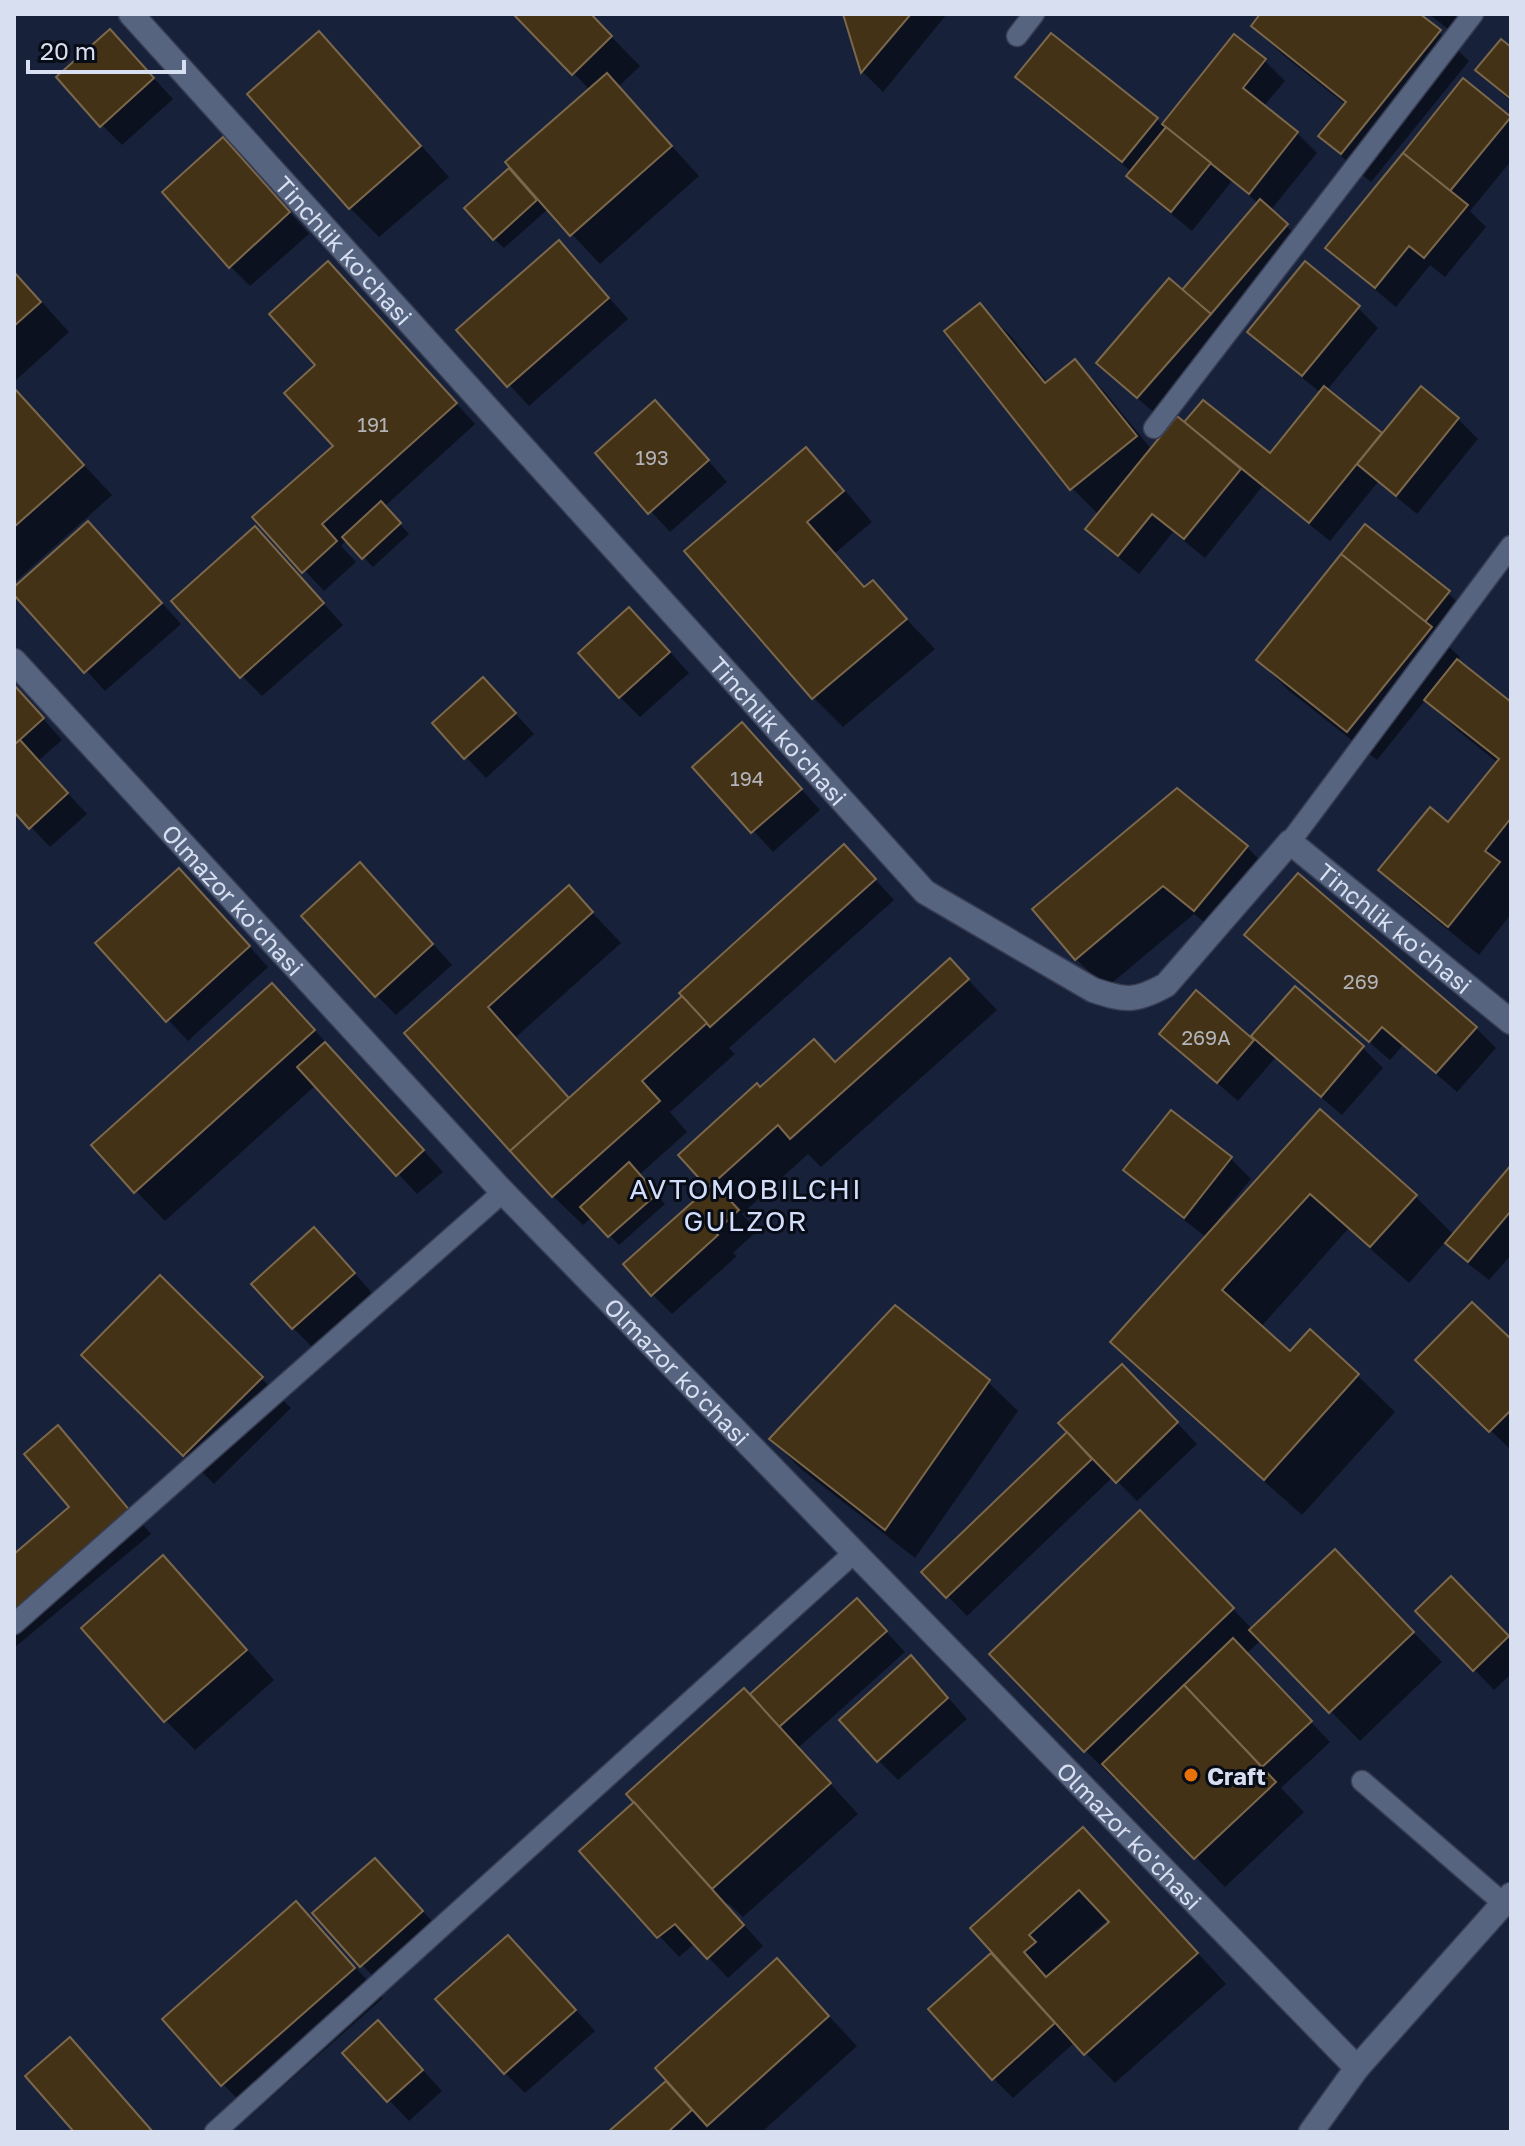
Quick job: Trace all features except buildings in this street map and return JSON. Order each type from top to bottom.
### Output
[{"type":"street","name":"Tinchlik ko'chasi","points":[[131,14],[925,892],[1093,990],[1116,998],[1143,998],[1166,985],[1290,842],[1511,1022]]},
{"type":"street","name":"Olmazor ko'chasi","points":[[14,661],[503,1192],[1357,2068]]},
{"type":"street","points":[[1311,2132],[1357,2068],[1507,1899]]},
{"type":"lane","points":[[1017,36],[1034,14]]},
{"type":"lane","points":[[1154,428],[1473,14]]},
{"type":"lane","points":[[1290,842],[1511,546]]},
{"type":"lane","points":[[14,1624],[503,1192]]},
{"type":"lane","points":[[215,2132],[855,1552]]},
{"type":"lane","points":[[1362,1781],[1507,1899]]},
{"type":"place","name":"Craft","points":[[1191,1775]]},
{"type":"district","name":"AVTOMOBILCHI GULZOR","points":[[746,1204]]}]
